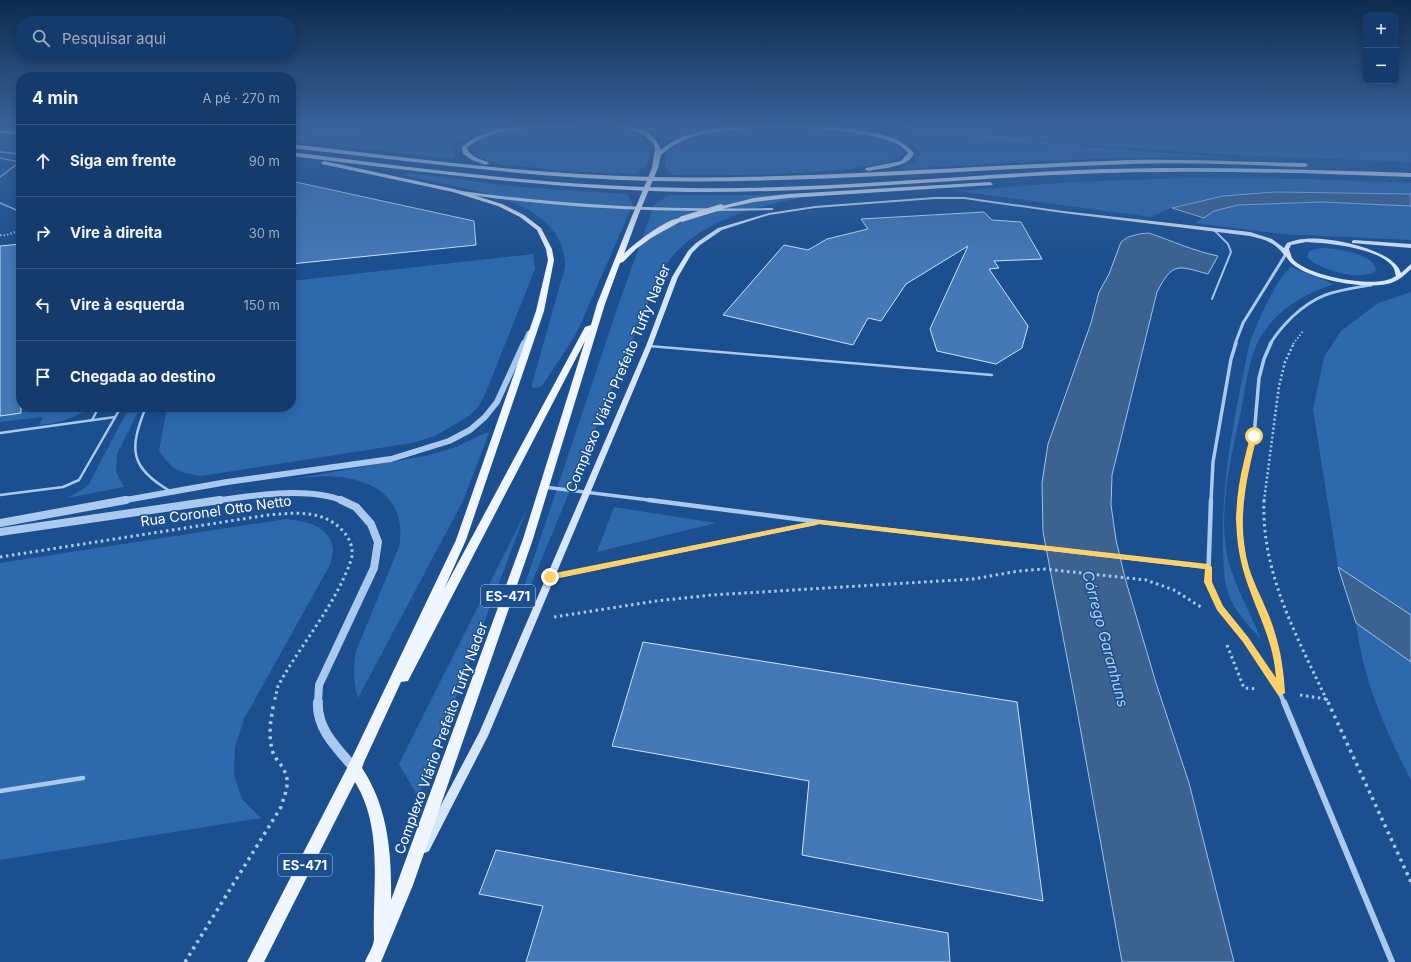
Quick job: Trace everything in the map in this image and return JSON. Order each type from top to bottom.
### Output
[{"type":"main road","points":[[358,170],[454,191],[487,200],[512,210],[531,222],[545,239],[551,260],[540,311],[461,540],[354,768],[368,791],[377,817],[382,840],[384,865],[380,945]]},
{"type":"main road","points":[[423,170],[531,182],[658,190],[766,189],[1112,171],[1283,171],[1411,175]]},
{"type":"main road","points":[[504,170],[541,174],[651,179],[844,176],[970,170]]},
{"type":"main road","points":[[520,170],[541,174]]},
{"type":"main road","name":"Complexo Viário Prefeito Tuffy Nader","points":[[405,885],[528,539],[601,304],[654,170]]},
{"type":"main road","points":[[768,178],[862,170]]},
{"type":"main road","points":[[1061,180],[1196,172],[1283,171]]},
{"type":"main road","points":[[615,269],[630,251],[640,242],[663,228],[682,219],[721,207],[754,200],[788,196],[994,184]]},
{"type":"main road","points":[[454,191],[553,204],[626,209],[702,211],[815,207]]},
{"type":"main road","name":"Complexo Viário Prefeito Tuffy Nader","points":[[405,885],[483,736],[649,346],[675,277],[684,260],[698,244],[720,229],[747,219],[815,207],[908,199],[967,199],[1250,234],[1274,242],[1284,250],[1290,260],[1299,266],[1325,277],[1347,282],[1373,284],[1394,281],[1399,277]]},
{"type":"main road","points":[[1319,240],[1348,244],[1377,254],[1396,266],[1400,272],[1399,277]]},
{"type":"main road","points":[[1286,254],[1286,249],[1289,244],[1301,241],[1319,240],[1411,246]]},
{"type":"main road","points":[[1399,277],[1411,266]]},
{"type":"main road","name":"Complexo Viário Prefeito Tuffy Nader","points":[[354,768],[601,304]]},
{"type":"main road","name":"ES-471","points":[[255,962],[354,768]]},
{"type":"main road","name":"ES-471","points":[[373,962],[405,885]]},
{"type":"street","points":[[1286,254],[1243,323],[1231,359],[1213,462],[1208,582],[1220,608],[1245,640],[1280,693],[1392,962]]},
{"type":"street","points":[[1280,693],[1276,651],[1271,632],[1245,567],[1238,518],[1244,476],[1254,436],[1259,378],[1264,359],[1271,342],[1282,327],[1303,307],[1320,296],[1334,291],[1373,284]]},
{"type":"street","name":"Rua Coronel Otto Netto","points":[[0,523],[171,492],[377,462],[421,451],[449,441],[470,430],[485,417],[497,402],[540,311]]},
{"type":"street","points":[[544,487],[820,522],[1142,558],[1208,567]]},
{"type":"street","name":"Rua Coronel Otto Netto","points":[[0,532],[257,495],[310,494],[333,497],[356,507],[371,524],[378,542],[374,568],[319,685],[317,712],[326,735],[354,768]]},
{"type":"street","points":[[550,577],[820,522]]},
{"type":"lane","points":[[0,177],[10,170]]},
{"type":"lane","points":[[0,203],[16,210]]},
{"type":"lane","points":[[1212,298],[1227,261],[1231,256],[1232,250],[1229,244],[1214,230]]},
{"type":"lane","points":[[649,346],[992,375]]},
{"type":"lane","points":[[92,420],[96,412]]},
{"type":"lane","points":[[0,495],[63,487],[79,480],[118,412]]},
{"type":"lane","points":[[144,412],[135,437],[136,458],[142,472],[151,480],[171,492]]},
{"type":"lane","points":[[0,433],[115,416]]},
{"type":"lane","points":[[0,791],[83,778]]},
{"type":"path","points":[[0,234],[4,236],[16,232]]},
{"type":"path","points":[[1307,327],[1294,341],[1288,352],[1280,376],[1264,498],[1264,522],[1267,549],[1274,579],[1295,635],[1411,882]]},
{"type":"path","name":"Rua Coronel Otto Netto","points":[[0,557],[268,515],[298,512],[321,515],[337,525],[351,542],[352,561],[338,590],[278,686],[270,724],[272,752],[281,764],[288,781],[281,807],[186,962]]},
{"type":"path","points":[[550,617],[712,595],[973,579],[1019,571],[1045,569],[1146,580]]},
{"type":"shaded area","points":[[556,170],[641,170],[635,174]]},
{"type":"shaded area","points":[[668,170],[835,170],[756,175],[672,175]]},
{"type":"shaded area","points":[[409,173],[521,187],[627,194],[633,204],[582,321],[573,339],[542,386],[536,388],[532,387],[532,384],[565,267],[561,245],[551,228],[535,214],[516,204],[472,190],[404,175]]},
{"type":"shaded area","points":[[1188,178],[1310,179],[1411,183],[1411,194],[1275,192],[1176,206],[1150,217],[958,191],[1071,182]]},
{"type":"shaded area","points":[[830,192],[782,202],[735,215],[713,225],[692,238],[675,254],[660,274],[530,587],[524,587],[620,300],[654,205],[669,195],[764,195]]},
{"type":"shaded area","points":[[1321,202],[1411,206],[1411,240],[1282,234],[1194,223],[1214,211],[1238,205]]},
{"type":"shaded area","points":[[1320,248],[1334,249],[1362,256],[1374,265],[1376,271],[1369,274],[1350,275],[1330,270],[1313,262],[1307,257],[1309,251]]},
{"type":"shaded area","points":[[533,254],[535,269],[479,406],[469,416],[435,436],[412,443],[201,476],[177,470],[159,451],[166,412],[296,412],[296,280]]},
{"type":"shaded area","points":[[1291,267],[1334,284],[1312,292],[1284,310],[1269,325],[1254,351],[1231,458],[1224,513],[1224,531],[1228,560],[1236,583],[1261,639],[1239,613],[1227,589],[1224,571],[1223,547],[1224,496],[1234,421],[1249,346],[1256,327],[1273,292],[1279,281]]},
{"type":"shaded area","points":[[1411,292],[1411,615],[1338,567],[1313,409],[1324,357],[1341,331],[1378,303]]},
{"type":"shaded area","points":[[25,412],[82,412],[58,422],[39,425],[43,417],[0,422],[0,416]]},
{"type":"shaded area","points":[[138,412],[117,454],[116,472],[124,487],[67,498],[89,484],[126,413]]},
{"type":"shaded area","points":[[485,433],[489,433],[463,501],[358,698],[354,674],[356,651],[399,547],[399,518],[387,497],[367,484],[354,479],[333,476],[316,476],[293,479],[425,456],[456,447]]},
{"type":"shaded area","points":[[614,507],[716,523],[597,552]]},
{"type":"shaded area","points":[[527,509],[418,797],[399,764]]},
{"type":"shaded area","points":[[286,519],[301,521],[322,529],[331,541],[333,551],[330,565],[244,719],[235,747],[234,775],[242,799],[261,818],[0,860],[0,563]]},
{"type":"shaded area","points":[[1356,623],[1411,662],[1411,780],[1392,742],[1376,704],[1364,665]]},
{"type":"water","points":[[1275,192],[1411,194],[1411,206],[1321,202],[1238,205],[1214,211],[1204,218],[1172,208],[1223,196]]},
{"type":"water","name":"Córrego Garanhuns","points":[[1149,233],[1192,249],[1218,256],[1208,274],[1190,269],[1177,268],[1168,275],[1157,292],[1112,475],[1111,505],[1116,540],[1125,578],[1156,683],[1189,783],[1234,962],[1122,962],[1077,710],[1043,532],[1042,483],[1048,444],[1091,323],[1099,292],[1109,274],[1121,242],[1128,237]]},
{"type":"water","points":[[1338,567],[1411,615],[1411,662],[1356,623]]},
{"type":"building","points":[[296,182],[474,221],[476,245],[296,263]]},
{"type":"building","points":[[984,212],[992,220],[1021,222],[1042,259],[994,261],[999,268],[989,269],[1028,326],[1022,348],[996,364],[937,351],[930,329],[968,246],[906,284],[881,321],[868,318],[853,345],[723,315],[784,245],[808,250],[827,239],[868,229],[861,219]]},
{"type":"building","points":[[16,244],[16,412],[21,413],[0,416],[0,246]]},
{"type":"building","points":[[643,642],[1017,702],[1043,901],[802,855],[809,781],[612,746]]},
{"type":"building","points":[[496,850],[948,933],[950,962],[526,962],[543,906],[479,894]]},
{"type":"route","points":[[550,577],[820,522],[1142,558],[1208,567],[1208,582],[1220,608],[1245,640],[1280,693],[1280,672],[1276,651],[1264,613],[1245,567],[1238,518],[1244,476],[1254,436]]}]
